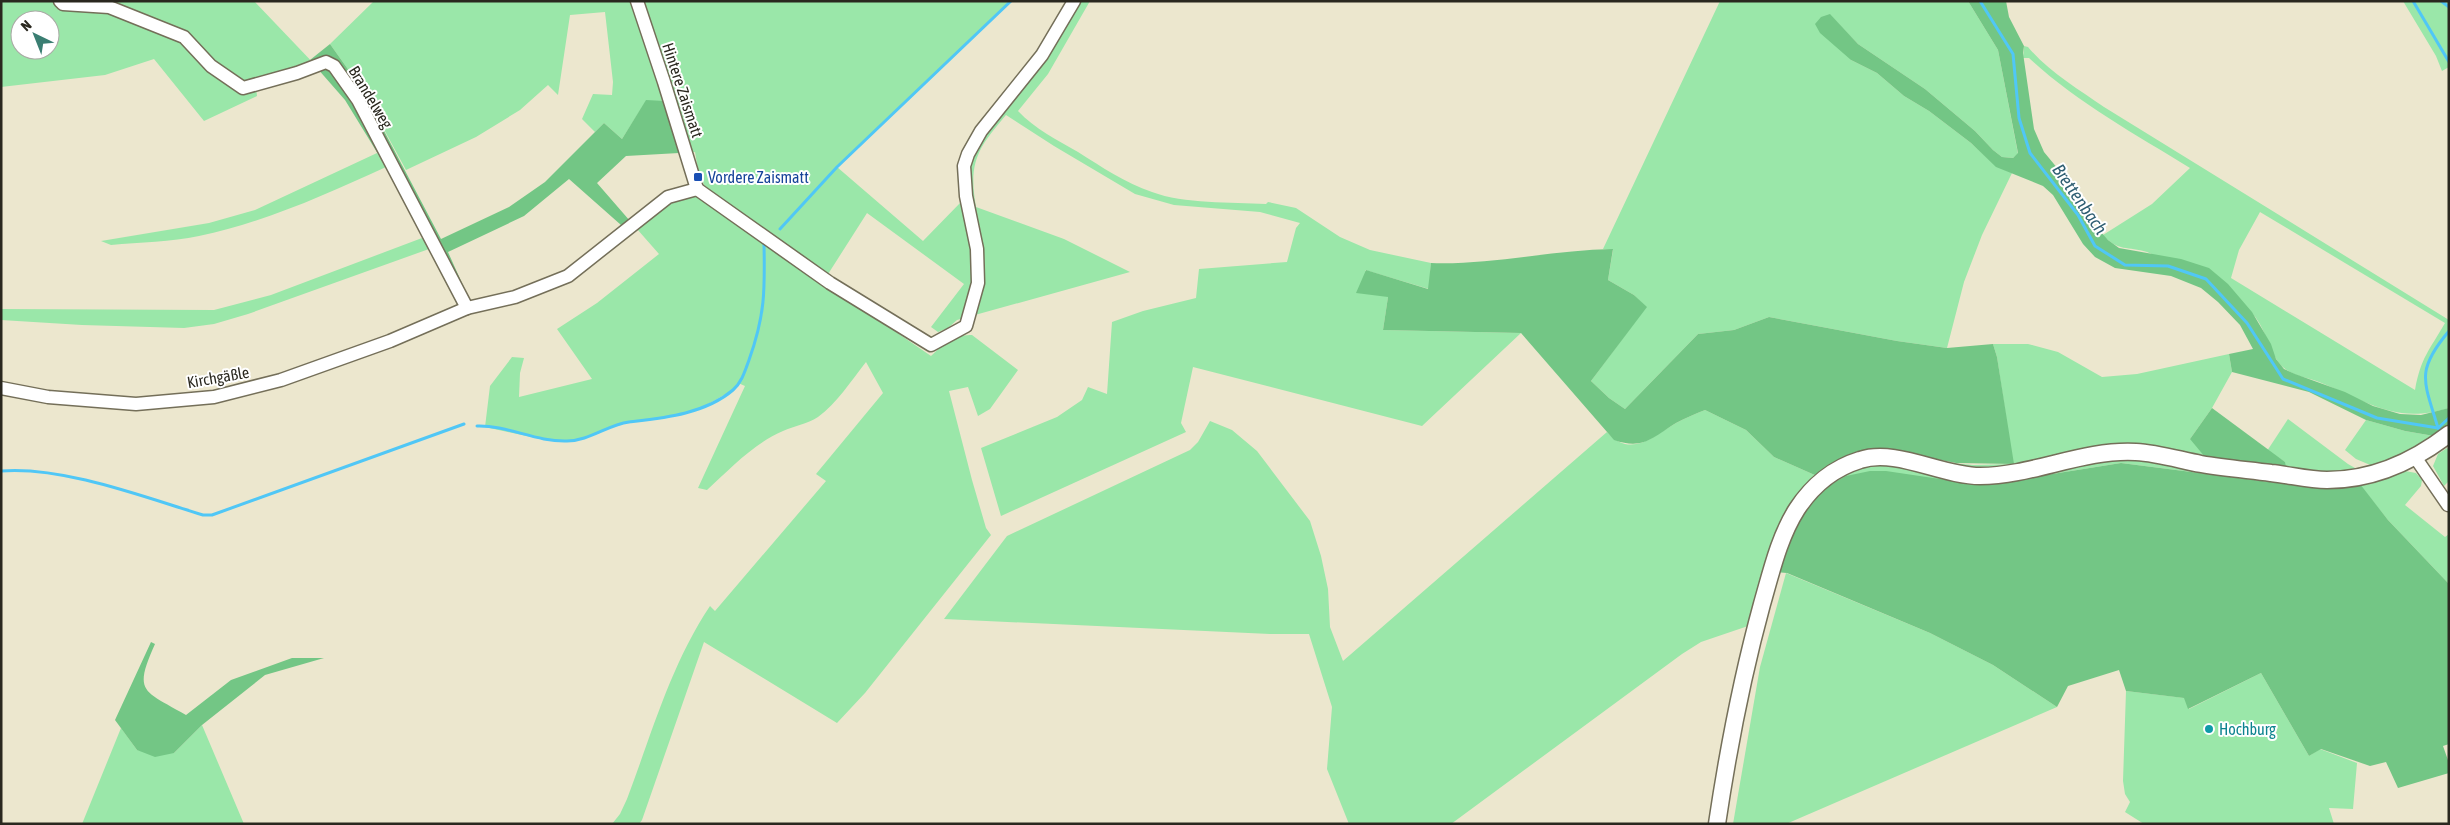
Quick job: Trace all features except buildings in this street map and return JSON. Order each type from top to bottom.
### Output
[{"type":"street","name":"Brandelweg","points":[[60,1],[63,4],[109,7],[184,37],[211,66],[243,88],[297,73],[316,64],[326,62],[334,66],[358,100],[467,308]]},
{"type":"street","name":"Hintere Zaismatt","points":[[637,1],[697,189]]},
{"type":"street","points":[[467,308],[515,297],[568,276],[668,197],[697,189],[830,283],[931,346],[966,326],[978,283],[977,249],[965,187],[964,166],[968,154],[981,130],[1042,55],[1074,1]]},
{"type":"street","name":"Kirchgäßle","points":[[1,388],[48,396],[136,404],[214,397],[281,380],[430,324],[467,308]]},
{"type":"street","points":[[1717,824],[1727,758],[1747,660],[1772,569],[1796,510],[1818,484],[1836,470],[1861,459],[1876,457],[1910,462],[1943,471],[1980,476],[2021,471],[2090,455],[2136,452],[2206,465],[2326,480],[2376,473],[2415,457],[2449,434]]},
{"type":"street","points":[[2415,457],[2448,506]]},
{"type":"green space","points":[[1,1],[254,1],[317,67],[256,87],[257,96],[204,121],[154,59],[105,75],[1,87]]},
{"type":"green space","points":[[374,1],[1011,1],[837,167],[923,241],[961,202],[958,180],[960,160],[966,143],[976,127],[1035,59],[1069,1],[1090,1],[1048,74],[1018,111],[1046,134],[1132,184],[1152,192],[1193,201],[1266,204],[1268,202],[1296,208],[1340,237],[1370,250],[1431,263],[1429,289],[1365,270],[1388,297],[1383,330],[1521,333],[1422,426],[1193,367],[1181,423],[1186,432],[1001,516],[981,448],[1057,417],[1082,400],[1088,387],[1107,394],[1112,322],[1143,311],[1196,298],[1199,269],[1287,262],[1296,228],[1300,223],[1260,212],[1174,205],[1135,194],[1006,115],[988,137],[978,156],[973,178],[976,207],[1064,239],[1130,272],[957,320],[948,328],[938,332],[931,327],[964,284],[867,213],[823,282],[931,356],[954,338],[972,335],[1018,370],[990,409],[978,416],[968,387],[949,391],[986,528],[991,535],[865,693],[837,723],[704,642],[642,820],[639,824],[612,824],[620,814],[627,799],[673,675],[696,628],[710,606],[715,611],[826,481],[816,474],[883,393],[866,362],[838,398],[818,417],[772,436],[743,457],[707,490],[698,488],[745,386],[738,383],[733,390],[701,408],[660,419],[619,424],[580,440],[550,441],[485,427],[490,386],[512,357],[524,358],[520,373],[519,397],[592,379],[557,329],[597,303],[659,254],[637,229],[671,203],[705,187],[698,170],[695,152],[679,153],[664,101],[646,101],[622,139],[604,123],[595,132],[582,119],[593,94],[612,95],[613,82],[605,12],[570,15],[558,95],[548,85],[520,110],[476,137],[406,170],[362,89],[330,44]]},
{"type":"green space","points":[[1720,1],[1968,1],[1998,50],[2018,154],[2013,158],[2002,157],[1975,131],[1925,89],[1858,44],[1830,15],[1851,60],[1877,73],[1904,96],[1929,111],[1971,143],[1996,166],[2012,173],[1982,235],[1964,282],[1947,348],[1897,341],[1769,317],[1734,330],[1698,334],[1625,409],[1609,398],[1591,381],[1646,307],[1634,295],[1608,280],[1613,250],[1603,249]]},
{"type":"green space","points":[[1968,1],[2006,1],[2009,17],[2024,46],[2023,53],[2034,129],[2044,152],[2063,175],[2093,223],[2108,240],[2119,248],[2181,259],[2209,268],[2228,284],[2252,312],[2271,344],[2276,359],[2284,369],[2345,392],[2373,406],[2400,414],[2421,415],[2449,408],[2449,424],[2434,436],[2405,431],[2366,420],[2309,392],[2232,372],[2229,354],[2253,349],[2240,325],[2218,302],[2201,288],[2171,276],[2115,268],[2095,257],[2083,244],[2053,195],[2043,186],[1996,167],[1971,143],[1929,111],[1904,96],[1877,73],[1851,60],[1820,33],[1815,24],[1821,17],[1830,14],[1858,44],[1925,89],[1975,131],[2002,157],[2013,158],[2018,153],[1998,50]]},
{"type":"green space","points":[[2403,1],[2449,1],[2449,67],[2442,71],[2436,56]]},
{"type":"green space","points":[[330,44],[362,89],[441,239],[509,207],[545,182],[604,123],[622,139],[646,100],[664,101],[679,153],[626,156],[597,183],[630,221],[621,225],[569,179],[524,216],[448,252],[470,301],[457,304],[386,167],[345,100],[310,60]]},
{"type":"green space","points":[[2024,46],[2028,47],[2054,72],[2104,107],[2449,320],[2449,408],[2430,413],[2413,414],[2397,412],[2367,403],[2319,382],[2292,373],[2278,362],[2253,314],[2151,254],[2140,250],[2124,248],[2108,240],[2103,235],[2152,204],[2190,168],[2086,103],[2029,58],[2023,58]],"holes":[[[2260,212],[2445,323],[2423,362],[2415,390],[2231,278],[2239,250]]]},
{"type":"green space","points":[[377,153],[386,167],[317,197],[247,223],[178,240],[111,245],[101,241],[209,223],[255,210]]},
{"type":"green space","points":[[422,238],[429,249],[248,314],[214,324],[184,328],[1,320],[1,309],[214,310],[271,295]]},
{"type":"green space","points":[[1613,249],[1608,280],[1634,295],[1647,307],[1591,381],[1609,398],[1625,409],[1698,334],[1734,330],[1769,317],[1897,341],[1947,348],[1993,344],[1997,357],[2014,464],[1956,463],[1910,454],[1817,476],[1774,457],[1746,430],[1705,410],[1679,421],[1647,441],[1633,444],[1624,443],[1614,440],[1521,333],[1383,330],[1388,297],[1356,293],[1366,270],[1428,289],[1431,263],[1477,262]]},
{"type":"green space","points":[[1993,344],[2028,344],[2058,352],[2102,377],[2137,374],[2229,354],[2232,372],[2212,408],[2190,439],[2285,462],[2267,451],[2288,419],[2348,464],[2376,480],[2405,471],[2416,473],[2422,480],[2421,486],[2405,505],[2445,537],[2449,534],[2449,584],[2388,520],[2359,484],[2341,487],[2270,482],[2121,463],[1990,484],[1967,483],[1814,499],[1751,625],[1701,642],[1682,654],[1451,824],[1349,824],[1327,769],[1332,707],[1309,634],[1270,634],[944,619],[1007,536],[1190,450],[1198,442],[1210,421],[1232,430],[1257,451],[1310,521],[1321,556],[1328,589],[1330,627],[1343,661],[1607,432],[1616,440],[1625,444],[1642,442],[1679,421],[1705,410],[1746,430],[1774,457],[1817,476],[1834,463],[1941,462],[1973,465],[2013,464],[1997,357]]},
{"type":"green space","points":[[2212,408],[2285,462],[2287,472],[2205,457],[2190,439]]},
{"type":"green space","points":[[2366,420],[2405,431],[2434,436],[2420,447],[2375,467],[2356,459],[2345,450]]},
{"type":"green space","points":[[2447,448],[2449,450],[2449,481],[2444,486],[2433,466],[2438,454]]},
{"type":"green space","points":[[2121,463],[2270,482],[2341,487],[2360,484],[2388,520],[2449,584],[2449,744],[2443,746],[2449,763],[2449,773],[2398,788],[2386,762],[2370,766],[2321,749],[2309,756],[2261,673],[2188,709],[2184,698],[2126,691],[2119,670],[2068,686],[2057,707],[1993,665],[1930,633],[1787,573],[1774,572],[1801,513],[1831,484],[1846,476],[1870,471],[1886,471],[1967,483],[1990,484]]},
{"type":"green space","points":[[1786,573],[1930,633],[1993,665],[2057,707],[1786,824],[1733,824],[1760,667]]},
{"type":"green space","points":[[151,642],[155,644],[145,672],[144,681],[146,688],[151,694],[186,715],[231,680],[292,658],[324,658],[265,675],[202,725],[174,753],[155,757],[137,750],[115,720]]},
{"type":"green space","name":"Hochburg","points":[[2261,673],[2309,756],[2320,749],[2357,763],[2353,809],[2329,808],[2334,824],[2144,824],[2125,812],[2130,802],[2125,794],[2123,781],[2126,691],[2185,698],[2189,709]]},
{"type":"green space","points":[[202,725],[244,824],[82,824],[121,728],[137,750],[174,753]]},
{"type":"waterway","points":[[780,229],[837,167],[1011,1]]},
{"type":"waterway","name":"Brettenbach","points":[[1980,1],[2013,54],[2019,118],[2030,153],[2078,215],[2095,246],[2125,265],[2168,266],[2206,279],[2247,323],[2283,379],[2377,418],[2438,428],[2443,432]]},
{"type":"waterway","points":[[2413,1],[2449,62]]},
{"type":"waterway","points":[[2441,1],[2449,7]]},
{"type":"waterway","points":[[477,426],[499,428],[555,441],[567,441],[590,436],[613,426],[629,422],[697,410],[722,398],[733,390],[741,380],[758,330],[763,303],[764,244]]},
{"type":"waterway","points":[[2449,331],[2431,356],[2426,377],[2426,387],[2438,428],[2449,418]]},
{"type":"waterway","points":[[1,471],[50,473],[77,478],[103,484],[203,515],[212,515],[464,424]]},
{"type":"place","name":"Vordere Zaismatt","points":[[698,177]]},
{"type":"place","name":"Hochburg","points":[[2209,729]]}]
